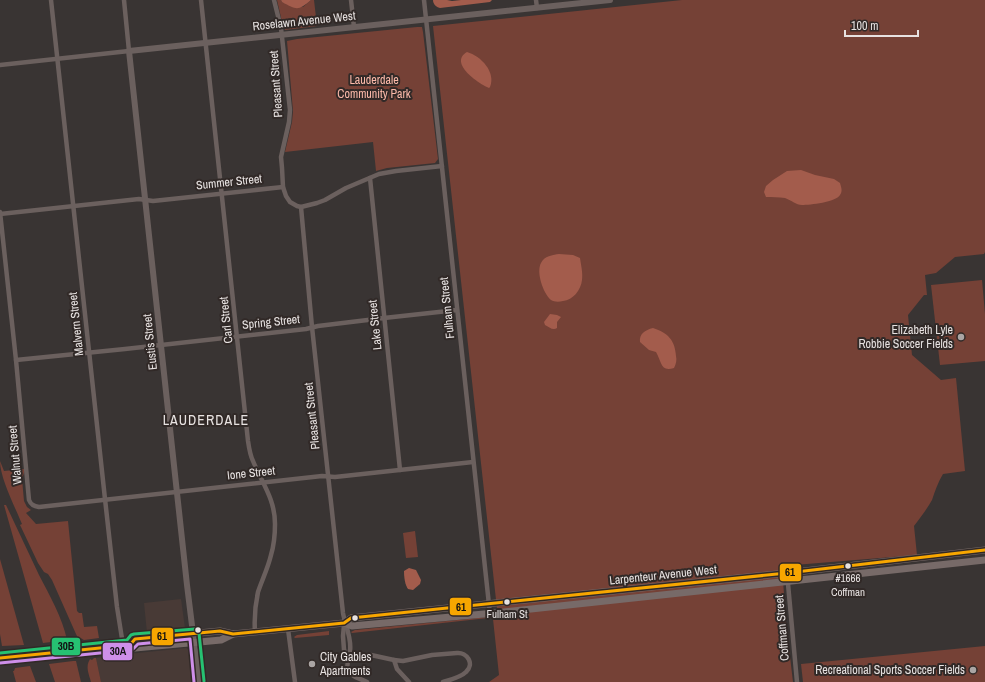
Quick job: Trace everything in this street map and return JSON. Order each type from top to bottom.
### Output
[{"type":"main road","name":"Larpenteur Avenue West","points":[[344,623],[351,618],[787,573],[985,550]]},
{"type":"main road","points":[[969,552],[971,561]]},
{"type":"main road","name":"Larpenteur Avenue West","points":[[126,645],[135,639],[220,631],[233,634],[344,623],[352,626],[490,614],[985,560]]},
{"type":"main road","name":"Larpenteur Avenue West","points":[[0,658],[126,645],[135,648],[195,643],[221,640],[233,634]]},
{"type":"street","name":"Malvern Street","points":[[51,0],[72,206],[117,607],[126,645]]},
{"type":"street","name":"Eustis Street","points":[[124,0],[187,585],[200,682]]},
{"type":"street","name":"Carl Street","points":[[201,0],[250,452],[267,489],[275,518],[271,556],[256,602],[254,617],[255,632]]},
{"type":"street","name":"Pleasant Street","points":[[274,0],[281,28],[290,110],[289,122],[281,157],[283,187]]},
{"type":"street","points":[[351,0],[354,27]]},
{"type":"street","name":"Fulham Street","points":[[424,0],[490,614]]},
{"type":"street","points":[[536,0],[537,8]]},
{"type":"street","name":"Roselawn Avenue West","points":[[0,65],[610,0]]},
{"type":"street","points":[[283,187],[287,199],[293,204],[301,207],[325,200],[346,188],[387,172],[442,166]]},
{"type":"street","name":"Lake Street","points":[[370,178],[400,470]]},
{"type":"street","name":"Summer Street","points":[[0,213],[139,199],[153,201],[283,187]]},
{"type":"street","name":"Pleasant Street","points":[[301,207],[312,327],[344,623],[349,635],[350,649],[348,656],[348,670],[366,682]]},
{"type":"street","name":"Walnut Street","points":[[0,213],[29,500],[32,505]]},
{"type":"street","name":"Spring Street","points":[[16,360],[306,329],[318,326],[457,310]]},
{"type":"street","name":"Ione Street","points":[[32,505],[39,507],[263,482],[322,476],[335,477],[474,462]]},
{"type":"street","name":"Coffman Street","points":[[787,573],[797,682]]},
{"type":"street","points":[[288,628],[294,682]]},
{"type":"street","points":[[348,656],[371,655],[403,661],[432,655],[460,653],[469,658],[470,665],[468,671],[442,682]]},
{"type":"street","points":[[394,660],[397,669],[409,682]]},
{"type":"shaded area","points":[[281,0],[311,0],[300,8],[294,8]]},
{"type":"shaded area","points":[[433,0],[492,0],[490,2],[440,8],[435,5]]},
{"type":"shaded area","points":[[467,52],[477,57],[486,65],[491,76],[489,88],[473,78],[463,67],[461,62],[462,57]]},
{"type":"shaded area","points":[[801,170],[834,179],[840,183],[842,190],[841,194],[834,200],[802,205],[785,198],[766,197],[764,192],[766,186],[773,180],[787,171]]},
{"type":"shaded area","points":[[559,254],[573,255],[580,258],[582,277],[580,287],[573,297],[557,302],[551,300],[545,293],[539,272],[541,263],[544,259],[549,256]]},
{"type":"shaded area","points":[[550,314],[561,317],[557,322],[556,329],[545,325],[544,322]]},
{"type":"shaded area","points":[[653,328],[663,332],[672,341],[676,359],[674,368],[666,369],[662,365],[656,352],[649,350],[640,342],[640,337],[643,333]]},
{"type":"shaded area","points":[[409,568],[416,570],[421,580],[420,584],[413,590],[408,589],[405,581],[404,571]]},
{"type":"shaded area","points":[[181,599],[185,628],[183,630],[147,633],[144,603]]},
{"type":"shaded area","points":[[186,648],[189,650],[192,682],[101,682],[96,658]]},
{"type":"green space","points":[[277,0],[303,7],[311,0],[314,0],[317,26],[285,30]]},
{"type":"green space","points":[[682,0],[985,0],[985,252],[984,254],[955,257],[936,273],[925,275],[927,295],[924,295],[908,315],[912,355],[941,380],[956,378],[965,471],[943,474],[941,477],[932,500],[914,526],[917,555],[782,566],[786,623],[793,682],[489,682],[499,675],[493,619],[498,618],[433,26]]},
{"type":"green space","name":"Lauderdale Community Park","points":[[422,27],[423,32],[438,159],[435,163],[387,168],[376,171],[373,142],[285,152],[293,111],[287,41]]},
{"type":"green space","name":"Elizabeth Lyle Robbie Soccer Fields","points":[[982,280],[985,314],[985,361],[940,365],[931,285]]},
{"type":"green space","points":[[0,461],[4,471],[24,469],[22,479],[24,501],[27,507],[31,510],[26,513],[36,524],[68,521],[77,611],[82,613],[84,627],[97,626],[99,638],[84,640],[79,637],[78,638],[52,580],[38,563],[20,525],[22,524],[2,476]]},
{"type":"green space","points":[[4,505],[6,505],[55,607],[67,640],[43,643]]},
{"type":"green space","points":[[415,531],[418,557],[406,558],[403,533]]},
{"type":"green space","points":[[0,559],[24,645],[2,646],[0,634]]},
{"type":"green space","points":[[488,617],[352,633],[351,632],[355,630]]},
{"type":"green space","points":[[329,631],[329,635],[294,637],[297,635]]},
{"type":"green space","points":[[985,646],[985,682],[803,682],[801,664]]},
{"type":"green space","points":[[96,658],[101,682],[91,682],[88,665],[90,659],[92,660]]},
{"type":"green space","points":[[76,661],[81,682],[55,682],[49,664]]},
{"type":"green space","points":[[30,666],[36,682],[16,682],[13,671],[15,668]]},
{"type":"transit line","name":"61","points":[[0,658],[130,645],[135,639],[220,631],[233,634],[344,623],[351,618],[787,573],[985,550]]},
{"type":"transit line","name":"30B","points":[[0,653],[127,640],[134,634],[195,629],[198,630],[199,633],[204,681]]},
{"type":"transit line","name":"30A","points":[[0,663],[130,650],[138,644],[190,639],[194,682]]},
{"type":"place","name":"Elizabeth Lyle Robbie Soccer Fields","points":[[961,337]]},
{"type":"place","name":"#1666 Coffman","points":[[848,566]]},
{"type":"place","name":"Fulham St","points":[[507,602]]},
{"type":"place","name":"City Gables Apartments","points":[[312,664]]},
{"type":"place","name":"Recreational Sports Soccer Fields","points":[[973,670]]},
{"type":"district","name":"LAUDERDALE","points":[[206,420]]}]
